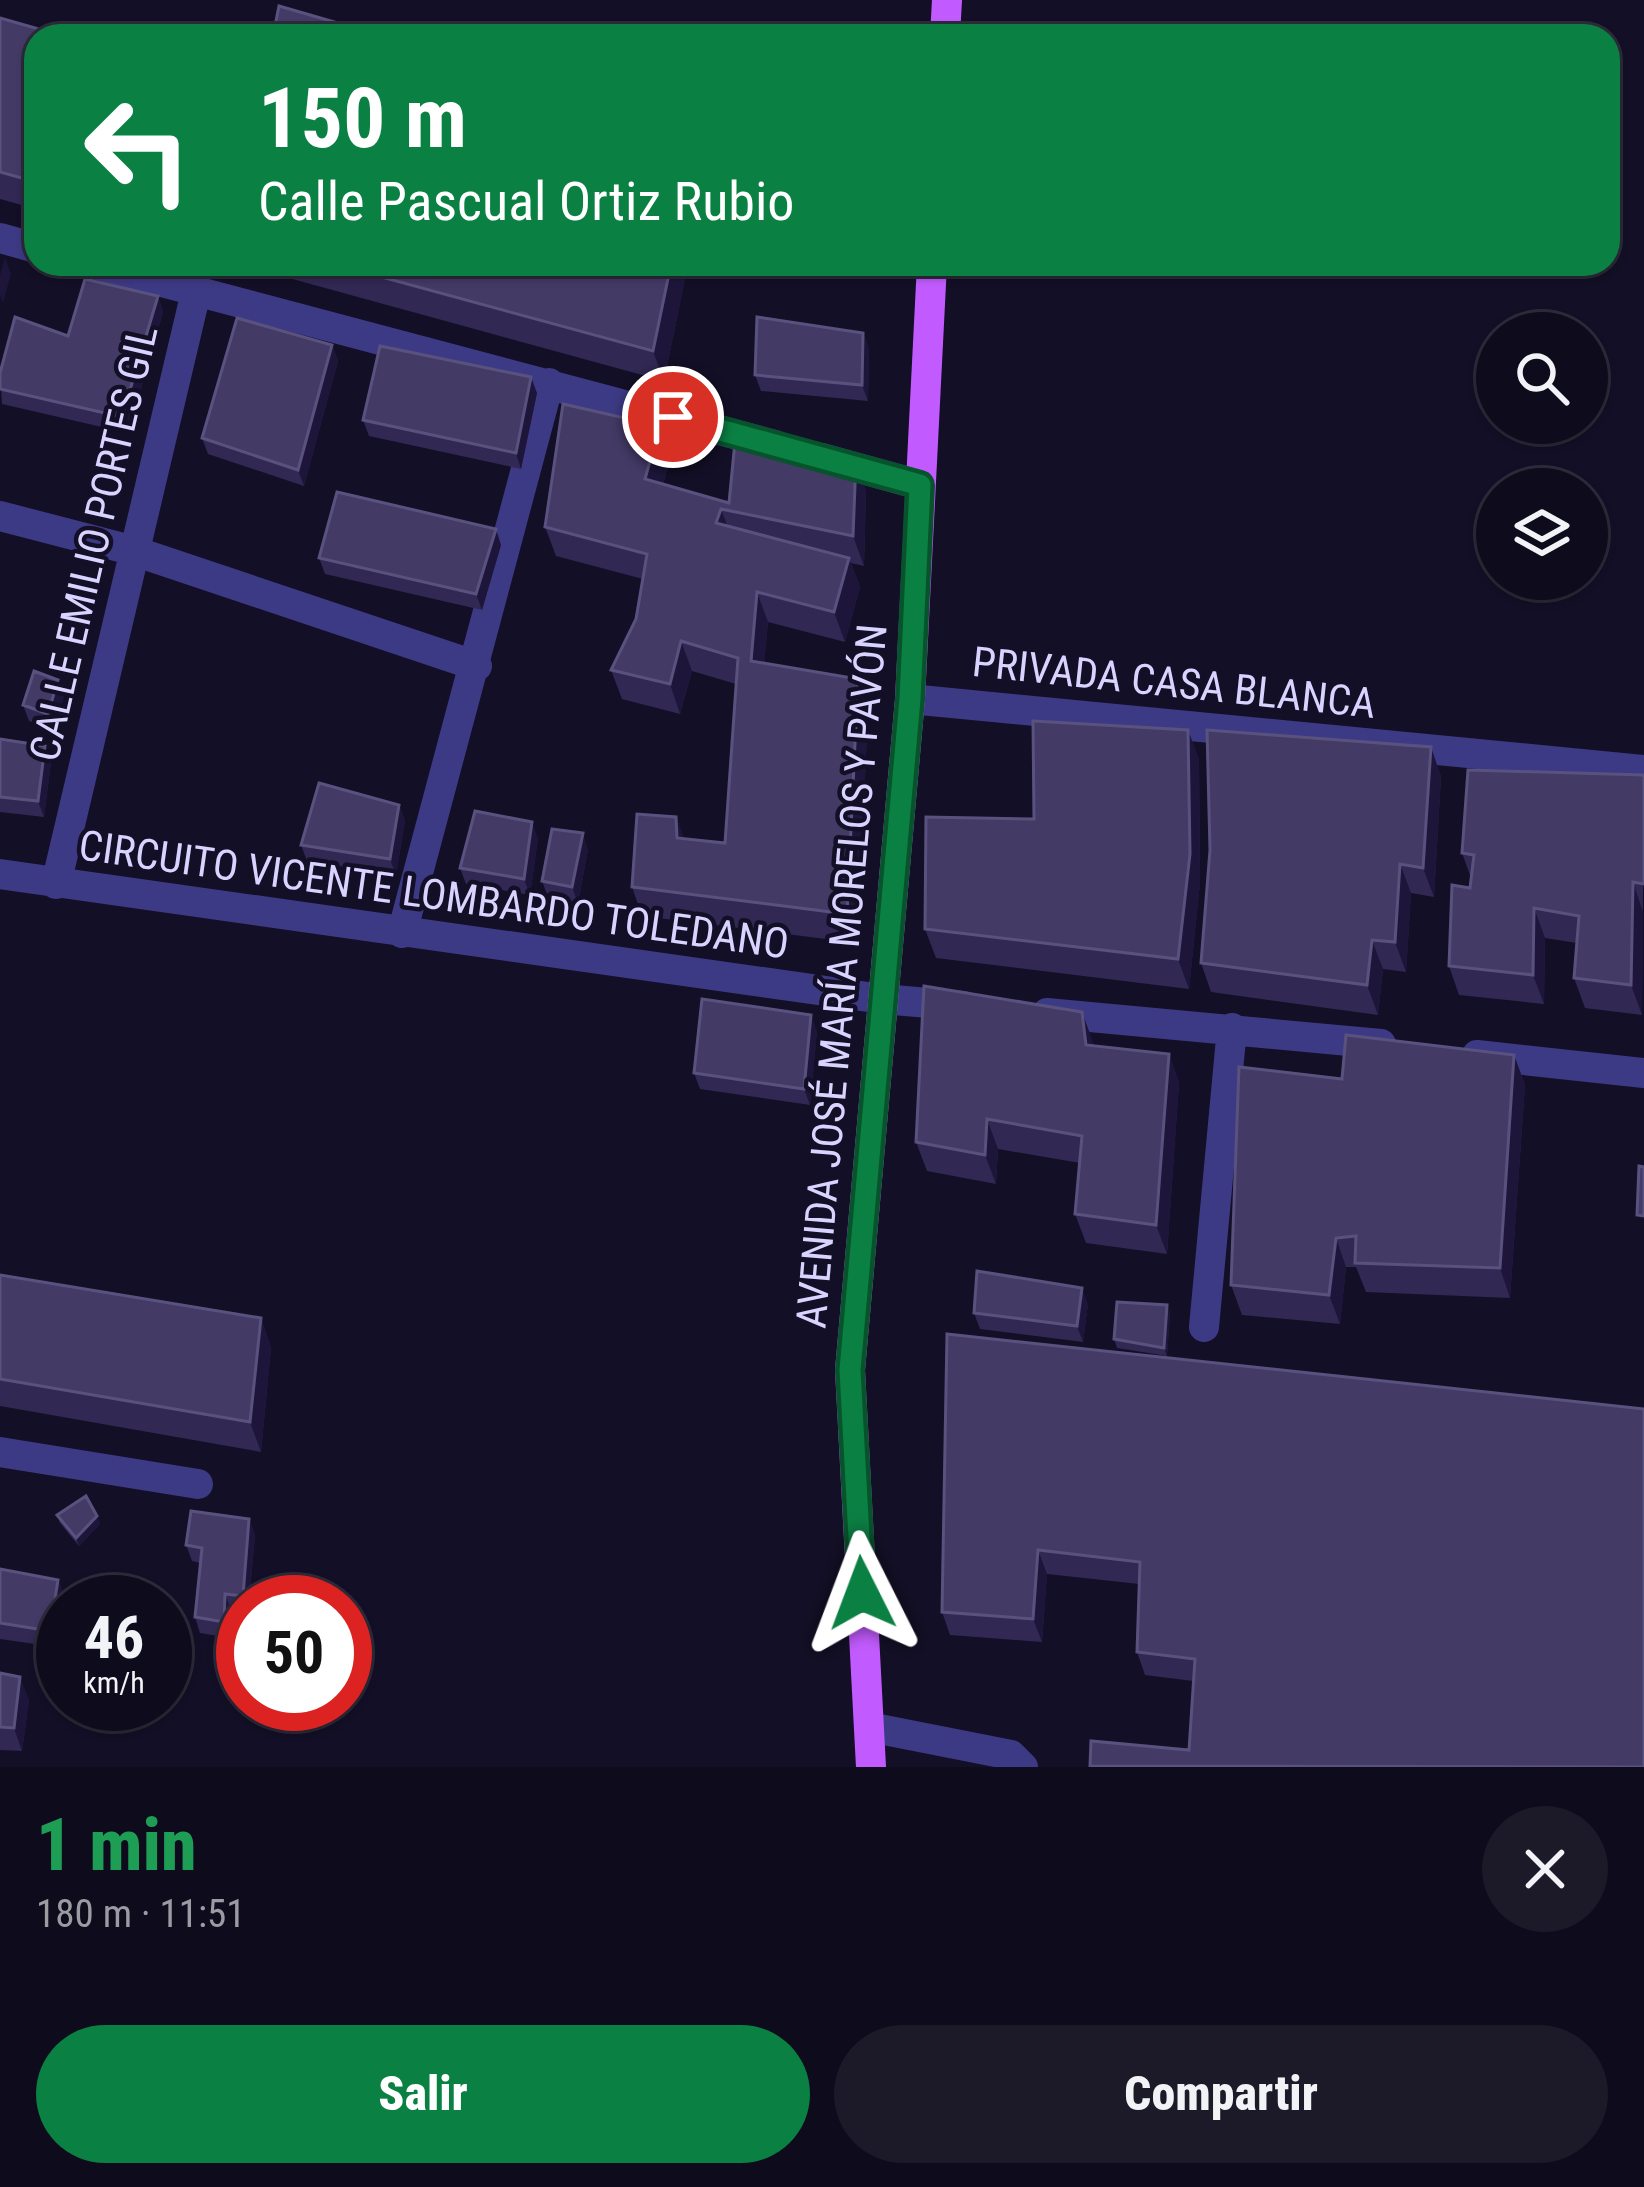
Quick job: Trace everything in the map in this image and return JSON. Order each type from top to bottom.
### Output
[{"type":"main road","name":"AVENIDA JOSÉ MARÍA MORELOS Y PAVÓN","points":[[871,1767],[850,1370],[910,699],[931,276]]},
{"type":"street","points":[[138,276],[920,485]]},
{"type":"street","name":"CALLE EMILIO PORTES GIL","points":[[56,884],[131,550],[196,292]]},
{"type":"street","points":[[402,933],[549,383]]},
{"type":"street","points":[[0,517],[131,550],[476,666]]},
{"type":"street","name":"PRIVADA CASA BLANCA","points":[[910,699],[1644,770]]},
{"type":"street","name":"CIRCUITO VICENTE LOMBARDO TOLEDANO","points":[[0,874],[882,999],[1232,1028],[1644,1073]]},
{"type":"street","points":[[1204,1327],[1232,1028]]},
{"type":"street","points":[[0,1452],[198,1484]]},
{"type":"street","points":[[869,1727],[1012,1755],[1023,1767]]},
{"type":"building","points":[[279,6],[342,24],[275,24]]},
{"type":"building","points":[[0,18],[24,25],[24,179],[0,172]]},
{"type":"building","points":[[378,276],[669,276],[653,351]]},
{"type":"building","points":[[85,279],[158,296],[122,417],[0,389],[15,317],[68,336]]},
{"type":"building","points":[[757,317],[863,333],[862,385],[755,375]]},
{"type":"building","points":[[237,318],[332,345],[298,470],[202,438]]},
{"type":"building","points":[[380,346],[531,377],[516,453],[363,420]]},
{"type":"building","points":[[563,404],[660,426],[645,479],[729,503],[736,431],[856,460],[853,536],[721,509],[716,523],[849,558],[834,612],[757,592],[751,661],[858,679],[847,914],[632,887],[637,814],[676,817],[677,838],[725,843],[738,658],[681,641],[670,684],[611,670],[636,619],[647,554],[545,527]]},
{"type":"building","points":[[337,492],[496,529],[476,594],[319,558]]},
{"type":"building","points":[[34,671],[58,680],[48,714],[23,705]]},
{"type":"building","points":[[1033,721],[1188,730],[1190,854],[1178,959],[925,929],[926,817],[1034,819]]},
{"type":"building","points":[[1207,730],[1431,747],[1423,868],[1400,864],[1395,942],[1372,940],[1367,985],[1201,963],[1210,850]]},
{"type":"building","points":[[0,739],[45,746],[38,801],[0,797]]},
{"type":"building","points":[[1468,770],[1644,775],[1644,884],[1633,882],[1631,985],[1574,978],[1579,916],[1534,908],[1533,975],[1449,966],[1452,885],[1470,888],[1474,855],[1462,853]]},
{"type":"building","points":[[319,783],[399,805],[390,859],[301,845]]},
{"type":"building","points":[[475,811],[532,822],[524,879],[460,868]]},
{"type":"building","points":[[552,829],[583,833],[572,887],[542,881]]},
{"type":"building","points":[[924,986],[1082,1012],[1086,1045],[1169,1054],[1156,1225],[1075,1214],[1082,1136],[987,1119],[985,1155],[916,1142]]},
{"type":"building","points":[[702,999],[811,1015],[804,1089],[694,1073]]},
{"type":"building","points":[[1346,1035],[1514,1055],[1500,1268],[1355,1263],[1356,1236],[1336,1238],[1329,1295],[1231,1285],[1239,1067],[1342,1079]]},
{"type":"building","points":[[1639,1166],[1644,1167],[1644,1216],[1637,1215]]},
{"type":"building","points":[[977,1271],[1082,1288],[1077,1326],[974,1313]]},
{"type":"building","points":[[0,1275],[261,1318],[250,1422],[0,1379]]},
{"type":"building","points":[[1117,1302],[1167,1305],[1164,1348],[1114,1339]]},
{"type":"building","points":[[947,1334],[1644,1409],[1644,1767],[1090,1766],[1091,1741],[1189,1750],[1195,1659],[1137,1652],[1140,1562],[1038,1550],[1033,1619],[942,1612]]},
{"type":"building","points":[[86,1496],[97,1516],[76,1538],[57,1515]]},
{"type":"building","points":[[191,1511],[249,1519],[245,1575],[216,1575],[216,1621],[195,1617],[202,1548],[186,1545]]},
{"type":"building","points":[[0,1569],[36,1576],[36,1629],[0,1623]]},
{"type":"building","points":[[0,1673],[20,1677],[14,1728],[0,1727]]},
{"type":"route","points":[[673,417],[920,485],[910,699],[850,1370],[862,1593]]}]
